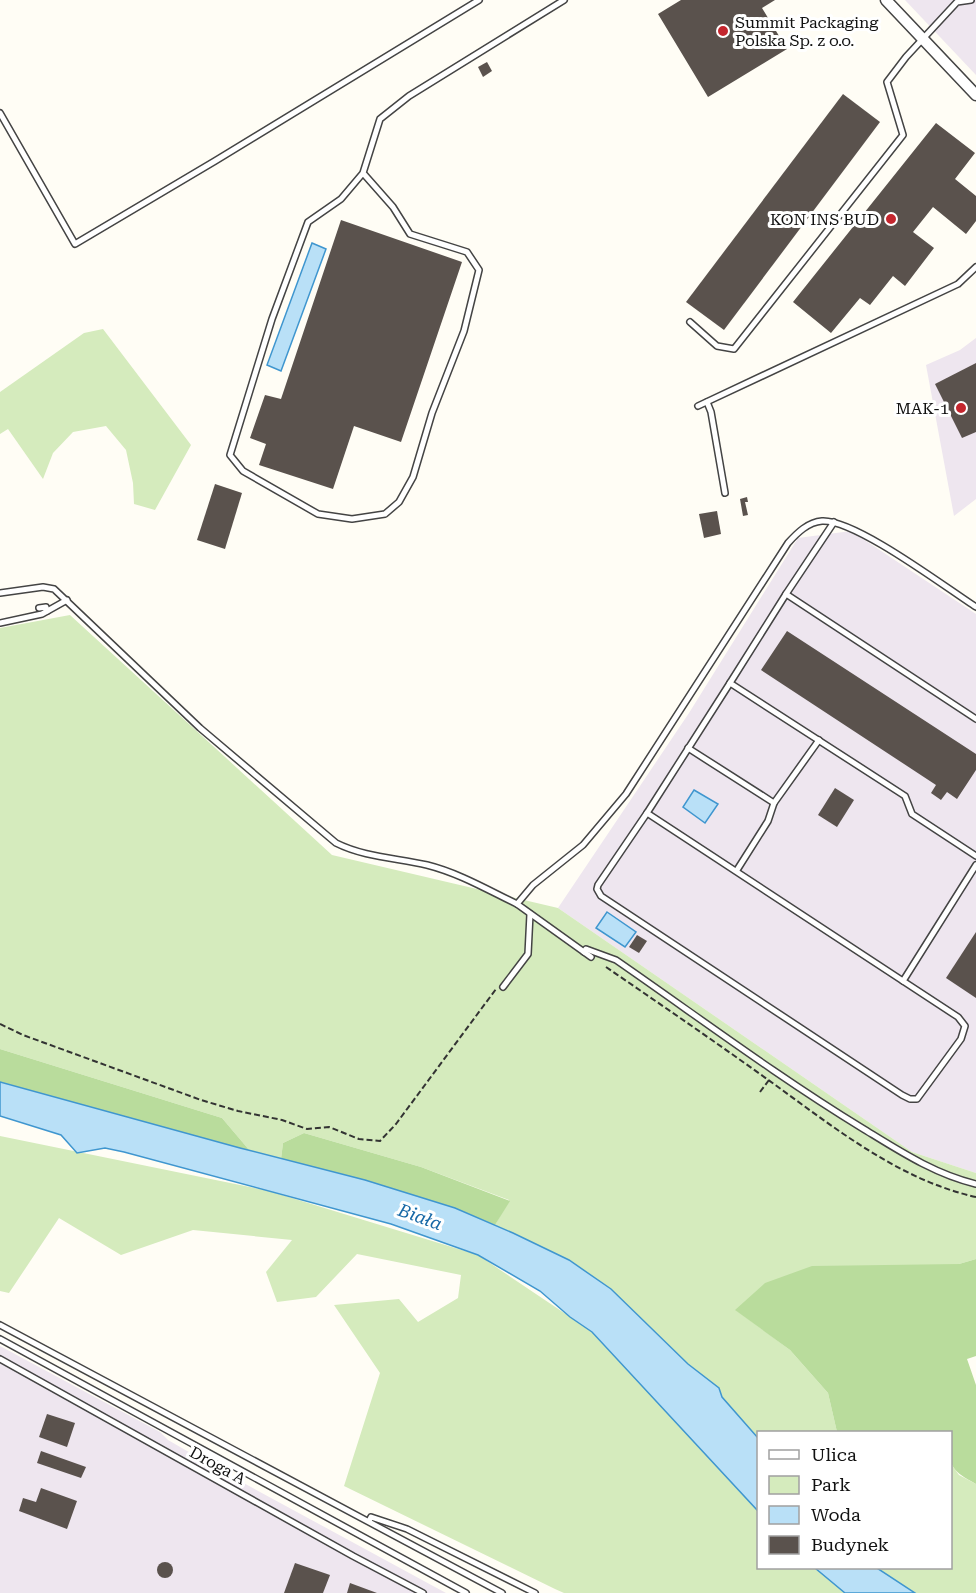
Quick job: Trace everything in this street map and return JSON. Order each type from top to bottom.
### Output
[{"type":"street","points":[[886,0],[976,95]]},
{"type":"lane","points":[[0,113],[75,244],[479,0]]},
{"type":"lane","points":[[363,173],[393,207],[411,234],[467,252],[479,270],[464,331],[432,413],[413,477],[399,502],[385,514],[352,519],[318,514],[243,471],[230,455],[272,319],[308,222],[341,199],[363,173],[380,119],[409,96],[564,0]]},
{"type":"lane","points":[[690,322],[717,346],[734,349],[903,135],[887,82],[906,57],[957,2],[971,0]]},
{"type":"lane","points":[[698,406],[958,284],[976,267]]},
{"type":"lane","points":[[707,402],[711,412],[725,493]]},
{"type":"lane","points":[[517,904],[533,885],[583,845],[626,794],[788,543],[800,530],[820,521],[834,522],[860,531],[976,607]]},
{"type":"lane","points":[[647,813],[958,1017],[965,1026],[961,1039],[917,1100],[902,1095],[601,896],[597,890],[598,885],[647,813],[834,522]]},
{"type":"lane","points":[[0,593],[43,587],[54,589],[200,728],[336,843],[350,850],[428,865],[463,877],[517,904],[591,957]]},
{"type":"lane","points":[[786,594],[976,719]]},
{"type":"lane","points":[[0,623],[30,617],[67,600]]},
{"type":"lane","points":[[39,608],[46,607],[47,610]]},
{"type":"lane","points":[[730,683],[905,796],[912,814],[976,856]]},
{"type":"lane","points":[[737,870],[768,820],[774,803],[819,741]]},
{"type":"lane","points":[[688,748],[774,803]]},
{"type":"lane","points":[[903,981],[976,865]]},
{"type":"lane","points":[[503,987],[528,954],[530,914]]},
{"type":"lane","points":[[584,951],[586,948],[616,960],[827,1106],[918,1162],[963,1181],[976,1184]]},
{"type":"lane","points":[[0,1325],[502,1593]]},
{"type":"lane","points":[[0,1339],[466,1593]]},
{"type":"lane","name":"Droga A","points":[[0,1359],[423,1593]]},
{"type":"lane","points":[[369,1521],[371,1516],[407,1529],[535,1593]]},
{"type":"path","points":[[0,1024],[22,1035],[201,1100],[238,1111],[282,1120],[307,1129],[329,1127],[359,1139],[380,1141],[396,1124],[498,986],[503,987]]},
{"type":"path","points":[[760,1092],[770,1079]]},
{"type":"shaded area","points":[[905,0],[976,0],[976,75]]},
{"type":"shaded area","points":[[976,338],[976,499],[954,516],[926,365],[960,350]]},
{"type":"shaded area","points":[[851,531],[976,614],[976,1173],[912,1152],[558,908],[689,713],[798,538]]},
{"type":"shaded area","points":[[0,1346],[160,1432],[168,1440],[227,1474],[446,1593],[0,1593]]},
{"type":"green space","points":[[103,329],[191,445],[155,510],[134,504],[133,483],[126,450],[106,426],[73,432],[53,453],[43,479],[8,429],[0,434],[0,392],[84,333]]},
{"type":"green space","points":[[70,615],[332,855],[558,908],[912,1152],[976,1173],[976,1259],[736,1310],[790,1350],[828,1393],[837,1431],[757,1431],[757,1437],[722,1397],[719,1388],[688,1364],[611,1289],[569,1260],[495,1225],[509,1200],[421,1167],[304,1133],[283,1143],[281,1159],[250,1151],[222,1118],[0,1049],[0,628]]},
{"type":"green space","points":[[0,1049],[222,1118],[250,1151],[0,1082]]},
{"type":"green space","points":[[304,1133],[421,1167],[510,1201],[495,1225],[390,1188],[281,1159],[283,1143]]},
{"type":"green space","points":[[0,1136],[269,1191],[478,1255],[757,1442],[757,1569],[952,1569],[952,1465],[959,1475],[976,1484],[976,1593],[564,1593],[344,1486],[380,1373],[334,1305],[399,1299],[418,1322],[458,1298],[461,1275],[357,1254],[316,1297],[277,1302],[266,1272],[292,1240],[193,1230],[121,1255],[59,1218],[9,1293],[0,1291]]},
{"type":"green space","points":[[976,1259],[976,1356],[967,1359],[976,1385],[976,1484],[959,1474],[952,1464],[952,1431],[837,1431],[828,1393],[790,1350],[735,1310],[765,1283],[812,1266],[959,1264]]},
{"type":"water","points":[[312,243],[326,249],[281,371],[267,365]]},
{"type":"water","points":[[694,790],[718,804],[705,823],[683,807]]},
{"type":"water","points":[[607,912],[636,932],[625,947],[596,928]]},
{"type":"water","name":"Biała","points":[[0,1082],[365,1180],[455,1208],[569,1260],[611,1289],[688,1364],[719,1388],[722,1397],[757,1437],[757,1510],[592,1332],[570,1317],[540,1291],[478,1255],[391,1224],[124,1152],[105,1148],[77,1153],[61,1135],[0,1116]]},
{"type":"water","points":[[816,1569],[879,1569],[915,1593],[845,1593]]},
{"type":"building","name":"Summit Packaging Polska Sp. z o.o.","points":[[681,0],[775,0],[762,8],[787,49],[708,97],[658,14]]},
{"type":"building","points":[[487,62],[492,71],[483,77],[478,67]]},
{"type":"building","points":[[843,94],[880,122],[724,330],[686,302]]},
{"type":"building","points":[[936,123],[975,153],[955,179],[976,196],[976,221],[966,234],[933,207],[913,232],[934,248],[905,286],[893,276],[870,305],[860,298],[831,333],[793,302]]},
{"type":"building","points":[[341,220],[462,262],[401,442],[354,426],[333,489],[259,465],[266,444],[250,438],[265,395],[281,399]]},
{"type":"building","name":"MAK-1","points":[[976,363],[976,432],[962,438],[935,384]]},
{"type":"building","points":[[215,484],[242,493],[225,549],[197,540]]},
{"type":"building","points":[[747,497],[748,502],[745,502],[748,515],[743,516],[740,499]]},
{"type":"building","points":[[717,511],[721,534],[704,538],[699,514]]},
{"type":"building","points":[[787,631],[976,754],[976,770],[957,799],[947,792],[941,800],[931,793],[936,785],[761,670]]},
{"type":"building","points":[[835,788],[854,800],[837,827],[818,815]]},
{"type":"building","points":[[976,932],[976,998],[946,978]]},
{"type":"building","points":[[637,935],[647,941],[639,953],[629,947]]},
{"type":"building","points":[[47,1414],[75,1423],[67,1447],[39,1437]]},
{"type":"building","points":[[41,1451],[86,1467],[81,1478],[37,1463]]},
{"type":"building","points":[[41,1488],[77,1501],[67,1529],[19,1511],[23,1498],[36,1502]]},
{"type":"building","points":[[165,1562],[173,1570],[165,1578],[157,1570]]},
{"type":"building","points":[[295,1563],[330,1575],[323,1593],[284,1593]]},
{"type":"building","points":[[350,1583],[377,1593],[347,1593]]},
{"type":"place","name":"Summit Packaging Polska Sp. z o.o.","points":[[723,31]]},
{"type":"place","name":"KON INS BUD","points":[[891,219]]},
{"type":"place","name":"MAK-1","points":[[961,408]]}]
